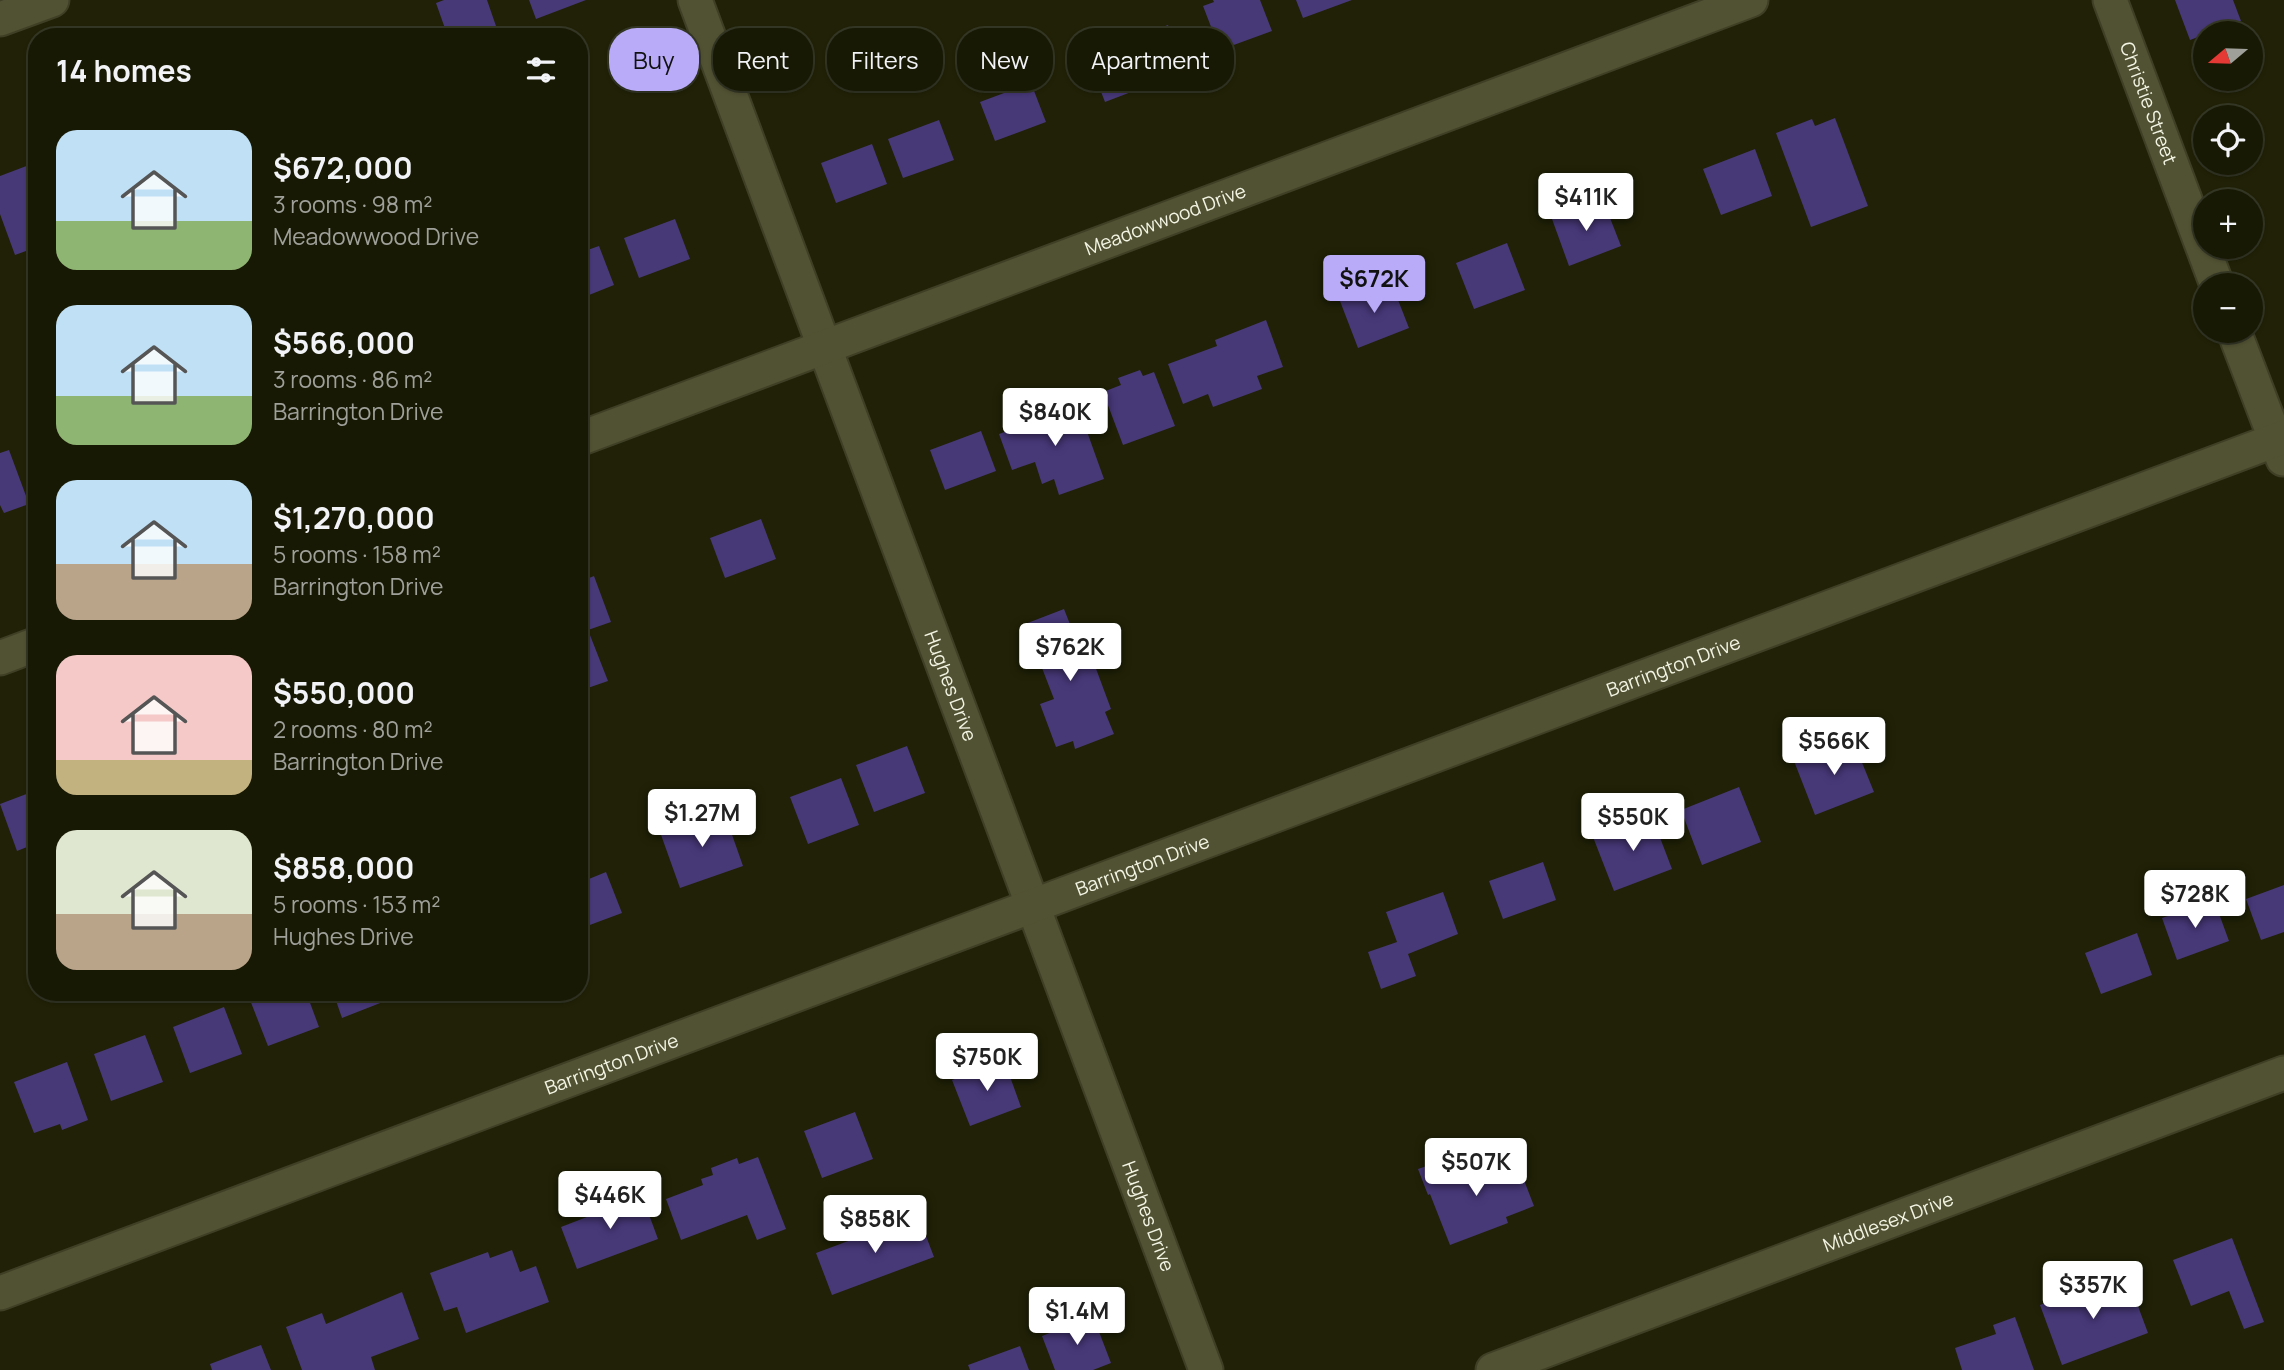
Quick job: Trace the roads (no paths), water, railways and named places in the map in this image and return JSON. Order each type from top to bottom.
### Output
[{"type":"street","points":[[0,19],[52,0]]},
{"type":"street","name":"Hughes Drive","points":[[695,0],[1206,1370]]},
{"type":"street","name":"Meadowwood Drive","points":[[588,436],[1751,0]]},
{"type":"street","name":"Christie Street","points":[[2110,0],[2212,273]]},
{"type":"street","points":[[2239,343],[2281,446]]},
{"type":"street","name":"Barrington Drive","points":[[0,1293],[1033,905],[2281,446]]},
{"type":"street","points":[[0,658],[28,647]]},
{"type":"street","name":"Middlesex Drive","points":[[1493,1370],[2284,1073]]}]
